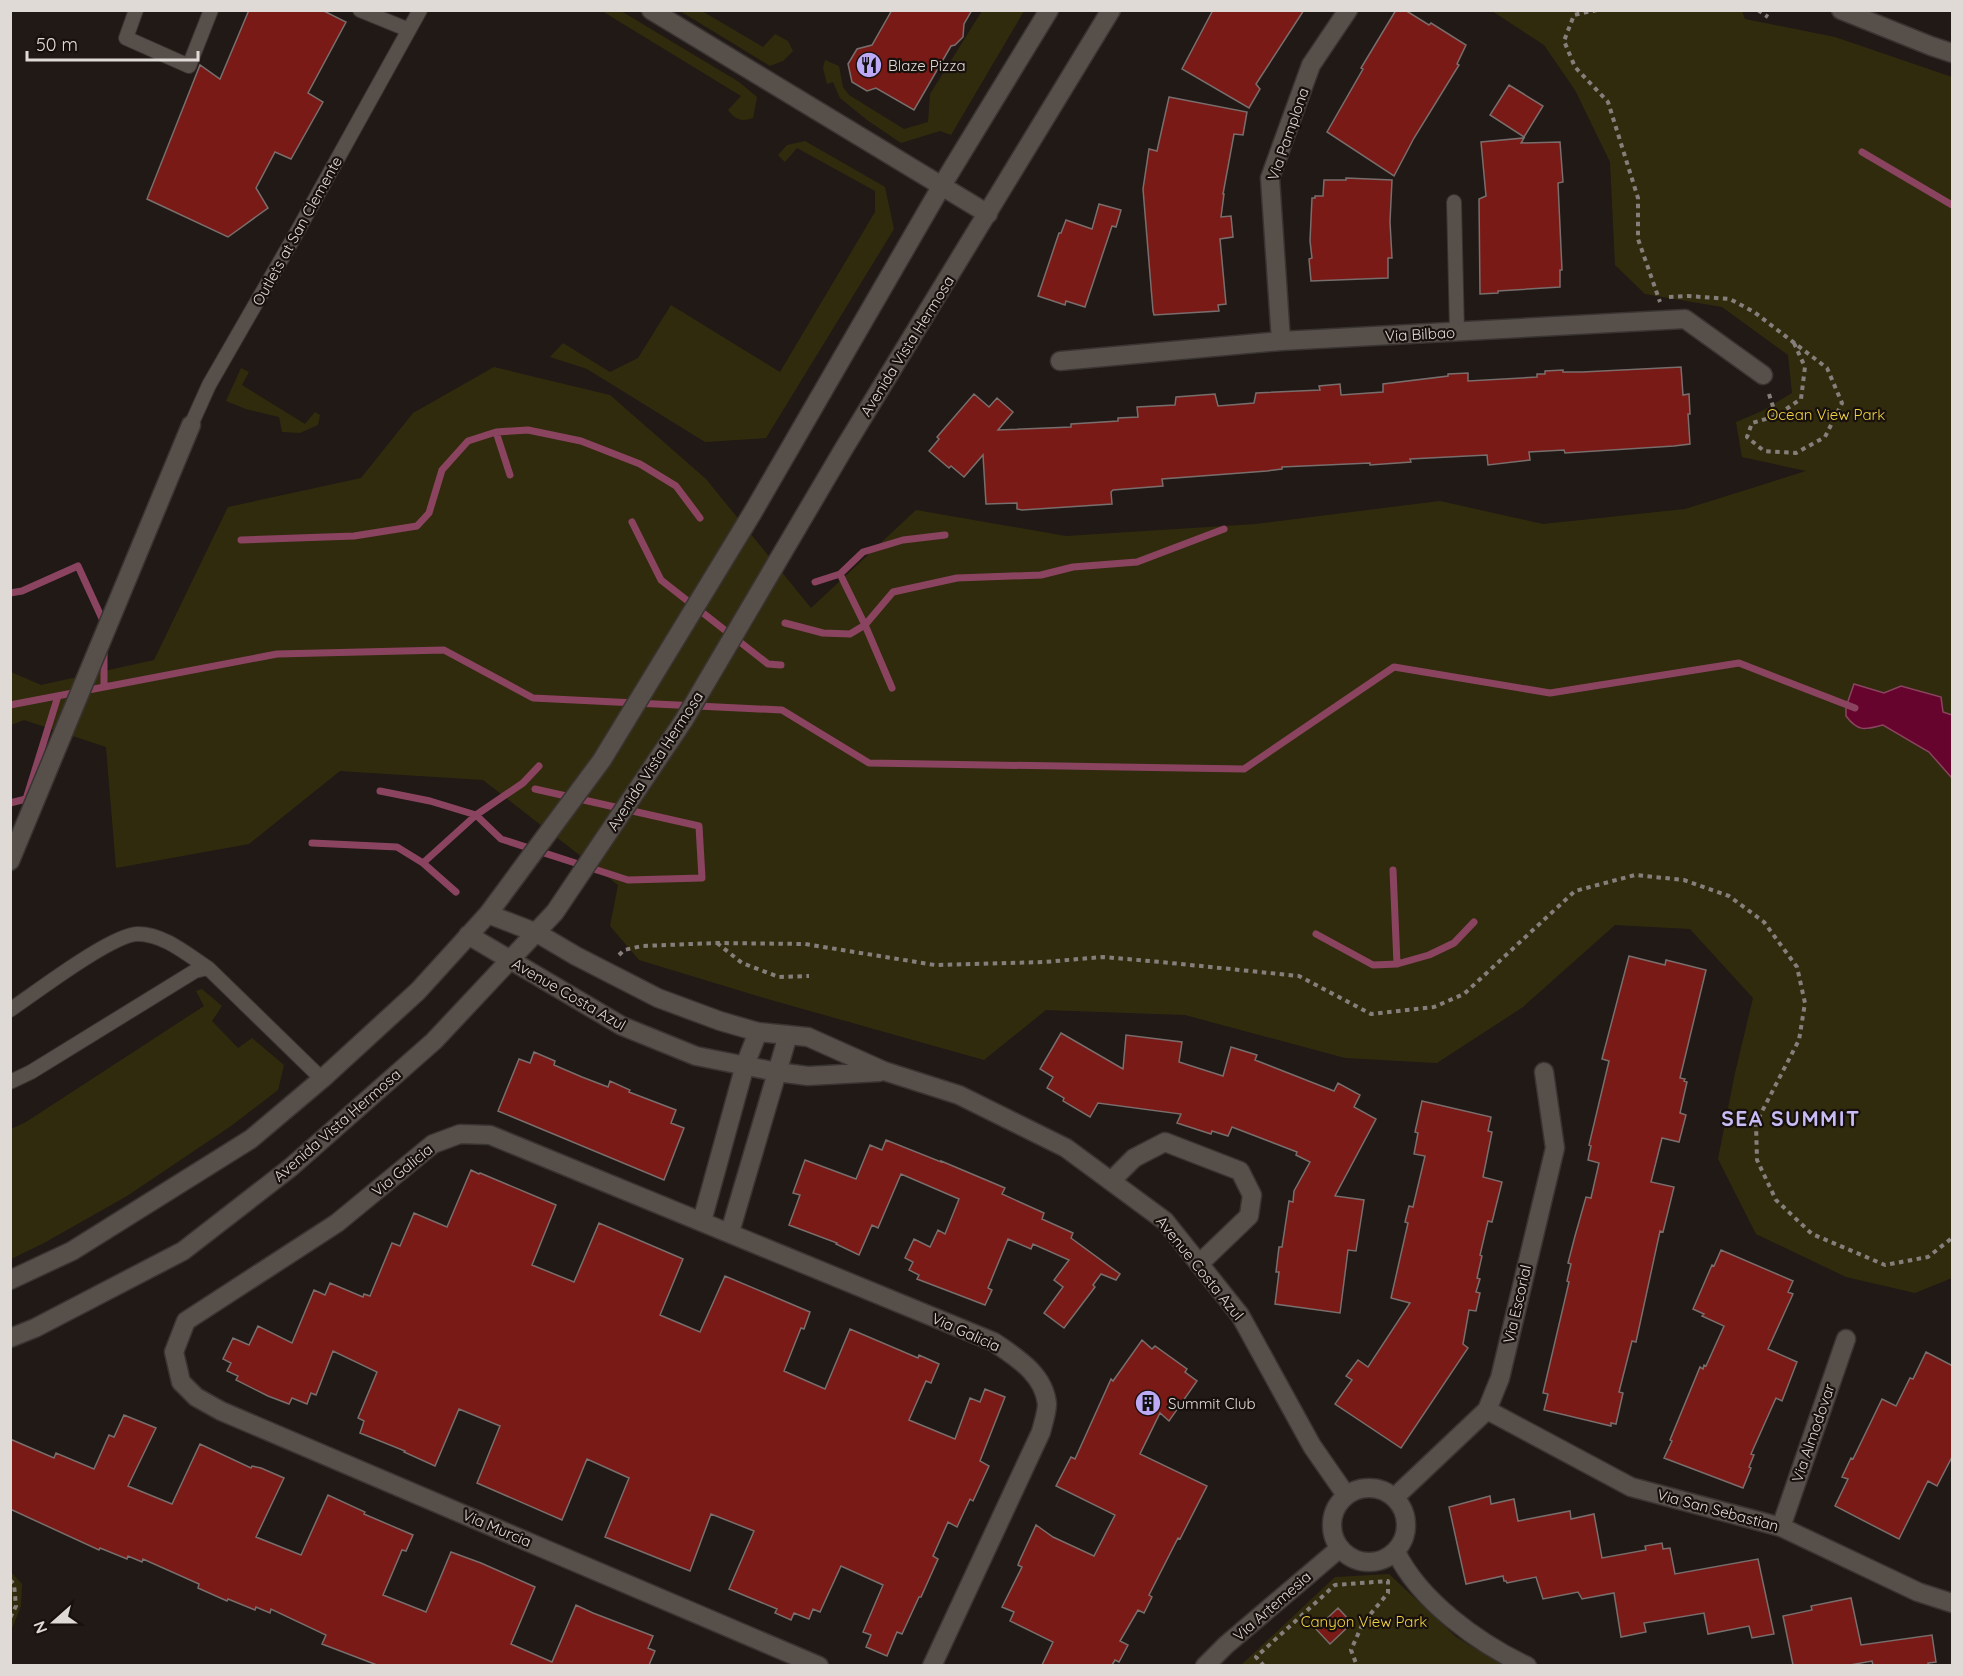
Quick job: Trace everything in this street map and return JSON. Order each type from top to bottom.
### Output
[{"type":"street","points":[[651,10],[988,214]]},
{"type":"street","points":[[10,1280],[72,1251],[251,1139],[322,1079],[418,991],[488,914],[602,760],[753,512],[941,187],[1049,10]]},
{"type":"street","name":"Avenida Vista Hermosa","points":[[10,1338],[35,1328],[183,1251],[290,1168],[426,1048],[555,912],[684,720],[843,450],[1111,10]]},
{"type":"street","name":"Via Pamplona","points":[[1281,341],[1269,178],[1311,65],[1348,10]]},
{"type":"street","points":[[1841,10],[1953,53]]},
{"type":"street","name":"Via Bilbao","points":[[1060,361],[1281,341],[1685,319],[1763,375]]},
{"type":"street","name":"Outlets at San Clemente","points":[[10,861],[192,425]]},
{"type":"street","name":"Avenue Costa Azul","points":[[488,914],[537,933],[576,956],[658,998],[720,1021],[758,1032],[808,1038],[884,1071],[959,1095],[1066,1148],[1165,1221],[1240,1315],[1312,1446],[1346,1496]]},
{"type":"street","name":"Avenue Costa Azul","points":[[468,935],[622,1026],[696,1056],[808,1076],[884,1071]]},
{"type":"street","points":[[702,1221],[745,1065],[758,1032]]},
{"type":"street","points":[[730,1232],[788,1035]]},
{"type":"street","name":"Via Escorial","points":[[1395,1497],[1487,1410],[1500,1378],[1555,1148],[1544,1072]]},
{"type":"street","name":"Via Galicia","points":[[181,1382],[174,1352],[186,1321],[337,1223],[433,1144],[460,1134],[490,1135],[994,1342],[1023,1361],[1040,1381],[1047,1405],[1041,1432],[932,1665]]},
{"type":"street","points":[[1111,1181],[1134,1158],[1165,1143],[1240,1171],[1252,1195],[1249,1216],[1199,1264]]},
{"type":"street","name":"Via Almodovar","points":[[1781,1527],[1845,1339]]},
{"type":"street","name":"Via Murcia","points":[[181,1382],[196,1397],[221,1411],[819,1665]]},
{"type":"street","name":"Via San Sebastian","points":[[1487,1410],[1631,1487],[1781,1527],[1918,1592],[1953,1603]]},
{"type":"street","points":[[1376,1488],[1395,1497],[1406,1519],[1407,1531],[1403,1542],[1396,1552],[1386,1559],[1364,1563],[1352,1559],[1340,1548],[1332,1529],[1333,1516],[1338,1505],[1355,1490],[1376,1488]]},
{"type":"street","name":"Via Artemesia","points":[[1205,1665],[1340,1548]]},
{"type":"street","points":[[1396,1552],[1404,1569],[1443,1611],[1497,1650],[1527,1665]]},
{"type":"lane","points":[[136,10],[126,38],[189,66],[211,10]]},
{"type":"lane","points":[[360,10],[409,30]]},
{"type":"lane","name":"Outlets at San Clemente","points":[[192,425],[209,385],[420,10]]},
{"type":"lane","points":[[1454,202],[1457,332]]},
{"type":"lane","points":[[10,1010],[110,943],[137,934],[166,940],[208,968],[322,1079]]},
{"type":"lane","points":[[10,1082],[32,1072],[195,971],[208,968]]},
{"type":"path","points":[[1597,10],[1574,13],[1564,41],[1575,67],[1608,102],[1638,198],[1638,239],[1667,320]]},
{"type":"path","points":[[1758,10],[1768,16]]},
{"type":"path","points":[[619,956],[624,950],[642,946],[716,943],[805,944],[935,965],[1044,962],[1103,957],[1299,976],[1371,1014],[1434,1007],[1464,994],[1575,891],[1635,875],[1683,880],[1729,896],[1755,915],[1764,922],[1797,967],[1805,1003],[1799,1040],[1756,1123],[1757,1160],[1776,1200],[1812,1234],[1885,1265],[1928,1257],[1953,1238]]},
{"type":"path","points":[[716,943],[742,963],[779,977],[809,976]]},
{"type":"path","points":[[10,1580],[14,1584],[16,1606],[10,1618]]},
{"type":"path","points":[[1264,1665],[1256,1657],[1335,1585],[1388,1581],[1388,1593],[1363,1623],[1351,1650],[1357,1665]]},
{"type":"green space","points":[[602,11],[621,11],[739,82],[757,97],[753,118],[739,119],[728,110],[741,96]]},
{"type":"green space","points":[[680,11],[702,11],[763,47],[775,34],[788,41],[793,51],[783,61],[770,66]]},
{"type":"green space","points":[[982,11],[1024,11],[951,135],[940,131],[901,143],[840,98],[833,82],[827,84],[823,68],[825,60],[839,66],[843,87],[849,95],[904,129],[928,122],[930,94]]},
{"type":"green space","name":"Ocean View Park","points":[[1492,11],[1742,11],[1745,19],[1835,37],[1952,77],[1952,715],[1854,684],[1846,707],[1866,730],[1882,725],[1930,752],[1952,776],[1952,1278],[1915,1293],[1846,1277],[1756,1234],[1718,1159],[1753,998],[1690,929],[1615,925],[1523,1007],[1437,1063],[1345,1058],[1185,1015],[1046,1010],[984,1060],[639,960],[610,926],[618,885],[483,780],[340,771],[249,844],[116,868],[106,747],[24,720],[11,725],[11,672],[41,685],[154,660],[228,507],[361,478],[413,413],[494,367],[610,395],[706,479],[811,608],[916,510],[1066,536],[1256,524],[1440,501],[1543,524],[1685,509],[1806,471],[1742,457],[1736,422],[1762,411],[1792,393],[1788,355],[1722,307],[1645,294],[1615,265],[1610,162],[1575,90],[1544,45]]},
{"type":"green space","points":[[805,141],[885,187],[894,229],[766,438],[705,442],[587,369],[550,357],[563,343],[610,372],[638,358],[671,305],[780,372],[875,212],[875,191],[797,148],[785,162],[778,155],[787,145]]},
{"type":"green space","points":[[241,368],[249,372],[242,385],[305,424],[315,412],[320,415],[318,425],[300,433],[282,432],[279,417],[246,409],[226,401]]},
{"type":"green space","points":[[202,989],[222,1006],[212,1021],[238,1048],[252,1038],[284,1065],[278,1090],[231,1126],[127,1196],[11,1259],[11,1129],[26,1122],[204,1006],[196,991]]},
{"type":"green space","points":[[11,1572],[22,1584],[21,1606],[11,1631]]},
{"type":"green space","name":"Canyon View Park","points":[[1389,1574],[1456,1637],[1503,1665],[1240,1666],[1335,1577]]},
{"type":"shaded area","points":[[1854,684],[1884,693],[1901,686],[1941,697],[1943,712],[1952,715],[1952,776],[1929,752],[1883,725],[1862,728],[1854,725],[1846,716],[1846,707]]},
{"type":"building","points":[[249,10],[322,10],[346,22],[308,93],[323,102],[291,159],[275,152],[256,188],[268,208],[228,237],[147,199],[200,65],[220,79]]},
{"type":"building","points":[[892,10],[972,10],[964,24],[963,37],[951,46],[914,110],[876,88],[867,91],[852,82],[848,64],[857,49],[872,45]]},
{"type":"building","points":[[1213,10],[1304,10],[1256,84],[1260,89],[1249,108],[1182,69]]},
{"type":"building","points":[[1396,10],[1405,10],[1429,25],[1431,23],[1466,45],[1457,64],[1459,65],[1414,138],[1394,176],[1327,132],[1363,69],[1361,68]]},
{"type":"building","points":[[1509,85],[1543,106],[1524,137],[1490,115]]},
{"type":"building","points":[[1169,97],[1247,112],[1243,135],[1234,134],[1223,194],[1221,217],[1231,216],[1233,237],[1220,239],[1226,304],[1218,305],[1219,311],[1154,315],[1153,311],[1143,189],[1149,149],[1157,151]]},
{"type":"building","points":[[1524,138],[1521,143],[1560,142],[1563,182],[1558,183],[1562,270],[1560,270],[1560,287],[1480,294],[1479,199],[1486,196],[1481,142]]},
{"type":"building","points":[[1346,178],[1392,180],[1390,222],[1392,258],[1388,258],[1388,278],[1311,281],[1309,259],[1312,258],[1310,241],[1312,198],[1323,196],[1324,180],[1346,180]]},
{"type":"building","points":[[1099,204],[1121,210],[1116,227],[1112,226],[1085,307],[1066,301],[1065,305],[1038,296],[1059,233],[1066,220],[1092,229]]},
{"type":"building","points":[[1681,367],[1683,395],[1689,394],[1690,444],[1674,446],[1565,453],[1564,450],[1529,452],[1530,460],[1488,465],[1487,455],[1410,459],[1411,462],[1370,465],[1370,463],[1282,467],[1282,469],[1267,471],[1162,479],[1163,486],[1113,490],[1111,492],[1112,504],[1022,510],[1017,509],[1017,503],[986,504],[983,455],[964,477],[929,451],[939,439],[937,437],[974,394],[989,407],[997,398],[1013,412],[998,430],[1071,427],[1071,424],[1118,421],[1118,418],[1138,417],[1137,407],[1175,405],[1176,397],[1215,394],[1218,406],[1254,403],[1256,393],[1320,390],[1319,386],[1340,384],[1341,395],[1383,392],[1383,384],[1448,376],[1448,374],[1468,373],[1468,381],[1537,377],[1537,374],[1545,374],[1545,371],[1582,372]]},
{"type":"building","points":[[1629,956],[1665,965],[1666,960],[1706,970],[1680,1078],[1687,1082],[1680,1113],[1686,1115],[1679,1142],[1662,1138],[1651,1182],[1674,1187],[1663,1232],[1660,1231],[1636,1342],[1632,1341],[1619,1392],[1623,1393],[1616,1424],[1611,1423],[1611,1426],[1544,1410],[1548,1394],[1543,1393],[1569,1282],[1567,1281],[1571,1264],[1568,1263],[1586,1197],[1591,1198],[1599,1163],[1588,1160],[1591,1146],[1589,1145],[1609,1061],[1602,1059]]},
{"type":"building","points":[[1061,1033],[1123,1069],[1126,1035],[1182,1042],[1179,1062],[1223,1076],[1231,1047],[1257,1055],[1255,1060],[1334,1091],[1338,1083],[1360,1095],[1354,1107],[1376,1119],[1335,1196],[1364,1200],[1356,1251],[1348,1250],[1340,1313],[1275,1304],[1279,1247],[1282,1247],[1289,1201],[1293,1202],[1294,1191],[1310,1162],[1296,1155],[1297,1152],[1232,1127],[1228,1136],[1212,1131],[1211,1134],[1177,1123],[1181,1114],[1098,1103],[1090,1117],[1063,1101],[1064,1098],[1047,1088],[1053,1077],[1040,1069]]},
{"type":"building","points":[[534,1052],[555,1061],[554,1065],[582,1077],[608,1087],[610,1081],[630,1090],[629,1092],[676,1110],[671,1123],[684,1128],[664,1180],[498,1111],[519,1059],[530,1063]]},
{"type":"building","points":[[1422,1101],[1491,1117],[1488,1131],[1492,1132],[1483,1177],[1502,1182],[1492,1222],[1488,1221],[1480,1255],[1482,1256],[1477,1278],[1480,1279],[1476,1292],[1480,1293],[1476,1311],[1469,1310],[1463,1344],[1468,1348],[1401,1448],[1335,1404],[1352,1380],[1346,1376],[1358,1360],[1368,1367],[1410,1303],[1391,1298],[1408,1223],[1405,1222],[1409,1206],[1413,1207],[1425,1156],[1414,1154],[1418,1133],[1415,1132]]},
{"type":"building","points":[[886,1140],[1005,1188],[1002,1194],[1044,1213],[1042,1219],[1073,1233],[1071,1238],[1120,1274],[1116,1280],[1101,1274],[1093,1285],[1095,1287],[1064,1328],[1044,1313],[1063,1287],[1054,1280],[1069,1260],[1033,1244],[1031,1249],[1008,1239],[988,1288],[992,1290],[985,1305],[917,1279],[919,1275],[909,1270],[913,1262],[905,1258],[914,1239],[930,1247],[938,1230],[945,1234],[959,1199],[901,1174],[878,1228],[872,1225],[859,1255],[837,1243],[789,1225],[800,1195],[793,1193],[805,1160],[856,1179],[870,1145],[882,1150]]},
{"type":"building","points":[[471,1170],[556,1205],[532,1265],[574,1282],[599,1223],[683,1259],[660,1315],[700,1332],[725,1276],[810,1312],[784,1371],[825,1389],[850,1329],[918,1358],[919,1355],[939,1364],[931,1383],[926,1381],[909,1420],[955,1439],[970,1398],[980,1402],[985,1389],[1005,1397],[980,1461],[989,1466],[973,1501],[970,1499],[957,1527],[948,1522],[933,1556],[938,1559],[921,1597],[902,1634],[897,1632],[887,1656],[866,1647],[871,1635],[863,1632],[883,1585],[841,1566],[820,1612],[813,1609],[809,1619],[794,1613],[791,1620],[775,1613],[777,1609],[729,1589],[754,1531],[711,1514],[690,1571],[605,1537],[629,1478],[587,1459],[562,1520],[477,1483],[500,1426],[459,1409],[435,1466],[360,1433],[364,1421],[358,1418],[377,1372],[333,1351],[316,1395],[311,1393],[307,1404],[292,1398],[289,1404],[268,1396],[236,1380],[238,1376],[227,1371],[231,1363],[223,1359],[233,1338],[249,1345],[258,1326],[292,1343],[314,1290],[325,1295],[330,1283],[363,1297],[364,1294],[370,1296],[392,1243],[400,1246],[414,1213],[447,1227]]},
{"type":"building","points":[[1721,1250],[1793,1281],[1788,1292],[1793,1294],[1768,1349],[1797,1362],[1782,1401],[1776,1398],[1751,1454],[1754,1455],[1749,1467],[1751,1468],[1743,1488],[1664,1458],[1700,1367],[1703,1369],[1704,1365],[1706,1366],[1724,1326],[1702,1316],[1704,1314],[1693,1309]]},
{"type":"building","points":[[1142,1340],[1152,1349],[1155,1346],[1187,1369],[1185,1372],[1197,1381],[1169,1421],[1160,1413],[1140,1454],[1207,1486],[1149,1595],[1152,1597],[1144,1613],[1138,1610],[1120,1641],[1128,1645],[1119,1662],[1115,1660],[1112,1665],[1042,1665],[1053,1642],[1010,1621],[1014,1612],[1002,1607],[1022,1567],[1018,1565],[1036,1525],[1053,1537],[1094,1556],[1115,1515],[1056,1486],[1071,1457],[1075,1459],[1111,1379],[1113,1381]]},
{"type":"building","points":[[1926,1352],[1953,1366],[1953,1455],[1937,1486],[1928,1481],[1899,1539],[1835,1506],[1848,1479],[1842,1477],[1882,1399],[1896,1406]]},
{"type":"building","points":[[124,1415],[156,1428],[128,1486],[172,1504],[200,1444],[251,1468],[252,1466],[261,1468],[284,1478],[256,1537],[301,1555],[328,1495],[365,1512],[364,1514],[413,1535],[406,1551],[402,1550],[383,1595],[426,1612],[451,1552],[535,1587],[511,1644],[552,1662],[576,1605],[653,1636],[648,1648],[655,1651],[649,1665],[377,1665],[322,1644],[326,1635],[271,1609],[270,1613],[256,1607],[255,1610],[228,1599],[227,1601],[198,1588],[199,1584],[143,1559],[142,1562],[128,1556],[127,1559],[100,1548],[99,1550],[10,1509],[10,1439],[54,1458],[56,1453],[94,1469],[109,1435],[114,1437]]},
{"type":"building","points":[[1490,1496],[1491,1504],[1514,1499],[1518,1521],[1570,1511],[1571,1519],[1594,1514],[1602,1558],[1646,1550],[1645,1546],[1662,1543],[1663,1549],[1670,1548],[1675,1574],[1758,1559],[1774,1634],[1752,1638],[1749,1626],[1708,1634],[1704,1613],[1644,1623],[1646,1632],[1621,1637],[1614,1593],[1582,1599],[1578,1592],[1543,1599],[1536,1577],[1507,1583],[1503,1576],[1466,1584],[1449,1507]]},
{"type":"building","points":[[1851,1598],[1861,1645],[1932,1635],[1936,1662],[1928,1663],[1929,1665],[1873,1665],[1872,1661],[1850,1665],[1793,1665],[1783,1616],[1812,1610],[1811,1606]]},
{"type":"building","points":[[1338,1608],[1352,1623],[1330,1644],[1316,1629]]},
{"type":"waterway","points":[[1862,152],[1952,205]]},
{"type":"waterway","points":[[241,540],[354,536],[417,526],[429,513],[442,470],[468,441],[496,432],[528,430],[581,441],[640,464],[676,486],[700,518]]},
{"type":"waterway","points":[[496,432],[510,475]]},
{"type":"waterway","points":[[632,522],[661,580],[768,664],[781,665]]},
{"type":"waterway","points":[[785,623],[823,633],[850,634],[865,625],[893,592],[957,578],[1041,575],[1073,567],[1137,562],[1224,529]]},
{"type":"waterway","points":[[815,582],[840,574],[863,552],[903,540],[945,535]]},
{"type":"waterway","points":[[10,593],[22,591],[78,566],[105,625]]},
{"type":"waterway","points":[[840,574],[892,688]]},
{"type":"waterway","points":[[104,648],[104,687]]},
{"type":"waterway","points":[[10,705],[277,654],[444,650],[533,698],[782,710],[869,763],[1244,769],[1394,667],[1550,693],[1739,663],[1855,708]]},
{"type":"waterway","points":[[10,803],[26,799],[58,696]]},
{"type":"waterway","points":[[423,863],[476,815],[523,783],[539,766]]},
{"type":"waterway","points":[[380,791],[430,801],[476,815],[501,839],[628,880],[702,878],[699,826],[535,789]]},
{"type":"waterway","points":[[312,843],[397,847],[423,863],[456,892]]},
{"type":"waterway","points":[[1393,870],[1397,964]]},
{"type":"waterway","points":[[1316,934],[1373,965],[1397,964],[1429,955],[1454,943],[1474,922]]},
{"type":"place","name":"Blaze Pizza","points":[[869,65]]},
{"type":"place","name":"Summit Club","points":[[1148,1403]]},
{"type":"district","name":"SEA SUMMIT","points":[[1791,1118]]}]
